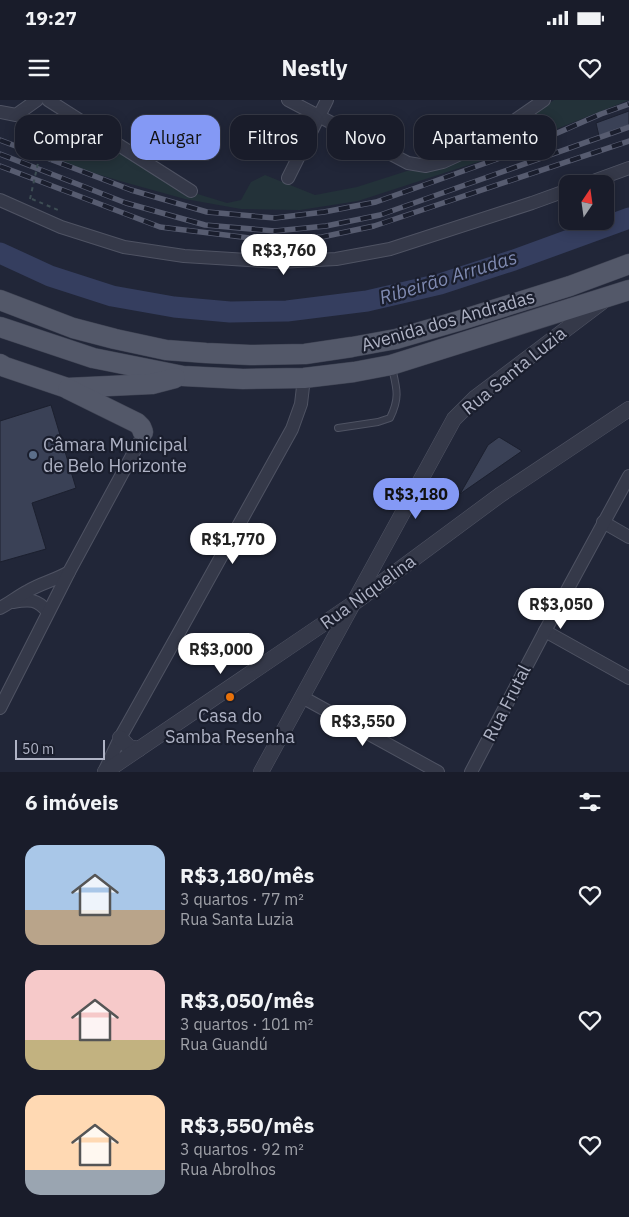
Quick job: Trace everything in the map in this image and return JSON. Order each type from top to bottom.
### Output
[{"type":"main road","name":"Avenida dos Andradas","points":[[0,300],[73,328],[166,350],[250,355],[305,354],[396,339],[570,286],[629,264]]},
{"type":"main road","name":"Avenida dos Andradas","points":[[0,327],[93,358],[183,376],[243,379],[304,378],[391,365],[629,290]]},
{"type":"main road","points":[[2,366],[66,388],[137,423],[143,432]]},
{"type":"main road","points":[[66,388],[152,384],[183,376]]},
{"type":"street","points":[[0,112],[16,115],[37,100]]},
{"type":"street","points":[[48,100],[191,191]]},
{"type":"street","points":[[288,100],[408,163],[426,166],[443,162],[478,146],[544,100]]},
{"type":"street","points":[[288,178],[327,100]]},
{"type":"street","points":[[610,175],[629,168]]},
{"type":"street","points":[[0,200],[61,227],[124,246],[184,256],[278,262],[336,259],[390,249],[559,193]]},
{"type":"street","name":"Rua Santa Luzia","points":[[261,772],[454,419],[476,398],[607,298]]},
{"type":"street","points":[[105,772],[120,738],[292,429],[301,404],[304,378]]},
{"type":"street","name":"Rua Niquelina","points":[[105,772],[354,603],[500,496],[629,409]]},
{"type":"street","points":[[0,708],[48,612],[143,432]]},
{"type":"street","name":"Rua Frutal","points":[[472,772],[545,631],[629,476]]},
{"type":"street","points":[[603,522],[629,536]]},
{"type":"street","points":[[5,606],[28,590],[69,572]]},
{"type":"street","points":[[5,606],[26,600],[35,601],[48,612]]},
{"type":"street","points":[[545,631],[629,678]]},
{"type":"street","points":[[297,642],[311,639],[321,642],[324,645],[325,651],[323,660]]},
{"type":"street","points":[[302,697],[438,772]]},
{"type":"street","points":[[120,738],[129,747],[139,749]]},
{"type":"lane","points":[[338,428],[378,422],[390,418],[398,393],[391,365]]},
{"type":"path","points":[[39,160],[30,199],[58,210]]},
{"type":"shaded area","points":[[554,100],[629,100],[556,129],[556,115],[532,115]]},
{"type":"shaded area","points":[[121,154],[175,187],[227,203],[241,200],[251,182],[265,175],[315,195],[357,187],[407,171],[430,170],[453,160],[484,160],[358,201],[300,210],[241,209],[185,199],[74,167],[60,160],[121,160]]},
{"type":"building","points":[[629,111],[629,125],[599,136],[596,123]]},
{"type":"building","name":"Câmara Municipal de Belo Horizonte","points":[[51,405],[76,488],[32,503],[46,549],[0,562],[0,421]]},
{"type":"building","points":[[499,437],[522,451],[460,494],[488,445]]},
{"type":"waterway","name":"Ribeirão Arrudas","points":[[0,253],[50,276],[112,296],[174,307],[230,312],[287,311],[367,301],[440,284],[514,260],[629,218]]},
{"type":"railway","points":[[0,140],[131,190],[207,212],[275,218],[324,212],[376,202],[500,158],[601,114],[629,104]]},
{"type":"railway","points":[[0,154],[126,203],[205,225],[275,231],[326,226],[380,215],[629,127]]},
{"type":"railway","points":[[0,166],[160,227],[267,240],[322,237],[374,226],[629,141]]},
{"type":"place","name":"Câmara Municipal de Belo Horizonte","points":[[33,455]]},
{"type":"place","name":"Casa do Samba Resenha","points":[[230,697]]}]
